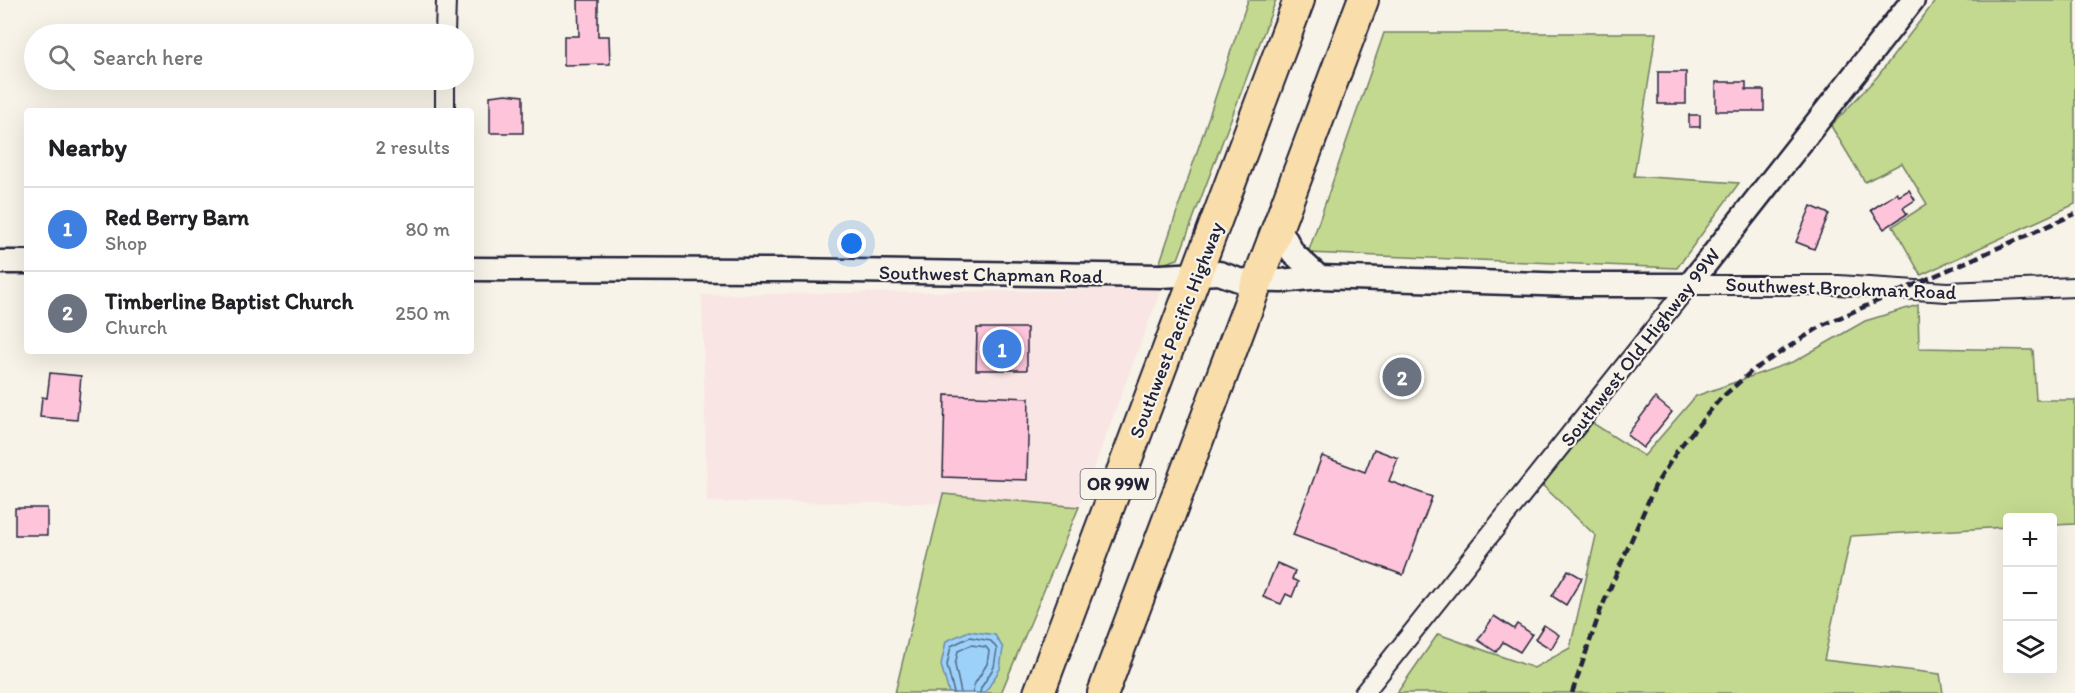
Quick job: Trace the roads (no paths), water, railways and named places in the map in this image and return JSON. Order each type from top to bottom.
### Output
[{"type":"highway","name":"Southwest Pacific Highway","points":[[1039,693],[1299,0]]},
{"type":"highway","name":"OR 99W","points":[[1103,693],[1363,0]]},
{"type":"street","points":[[446,0],[446,24]]},
{"type":"street","name":"Southwest Old Highway 99W","points":[[1364,693],[1913,0]]},
{"type":"street","points":[[445,90],[445,108]]},
{"type":"street","points":[[1278,225],[1293,253],[1318,277]]},
{"type":"street","points":[[0,262],[24,262]]},
{"type":"street","name":"Southwest Chapman Road","points":[[474,269],[789,270],[1160,276],[1219,273],[1239,280],[1257,280]]},
{"type":"street","name":"Southwest Brookman Road","points":[[1257,280],[1281,281],[1318,277],[1572,285],[1838,285],[1947,292],[2075,287]]},
{"type":"water","points":[[969,631],[995,635],[1003,648],[1000,669],[985,693],[949,693],[941,665],[946,641]]},
{"type":"railway","points":[[1572,693],[1601,609],[1655,486],[1679,448],[1720,399],[1753,370],[1823,325],[2075,214]]},
{"type":"place","name":"Red Berry Barn","points":[[1002,349]]},
{"type":"place","name":"Timberline Baptist Church","points":[[1402,377]]}]
